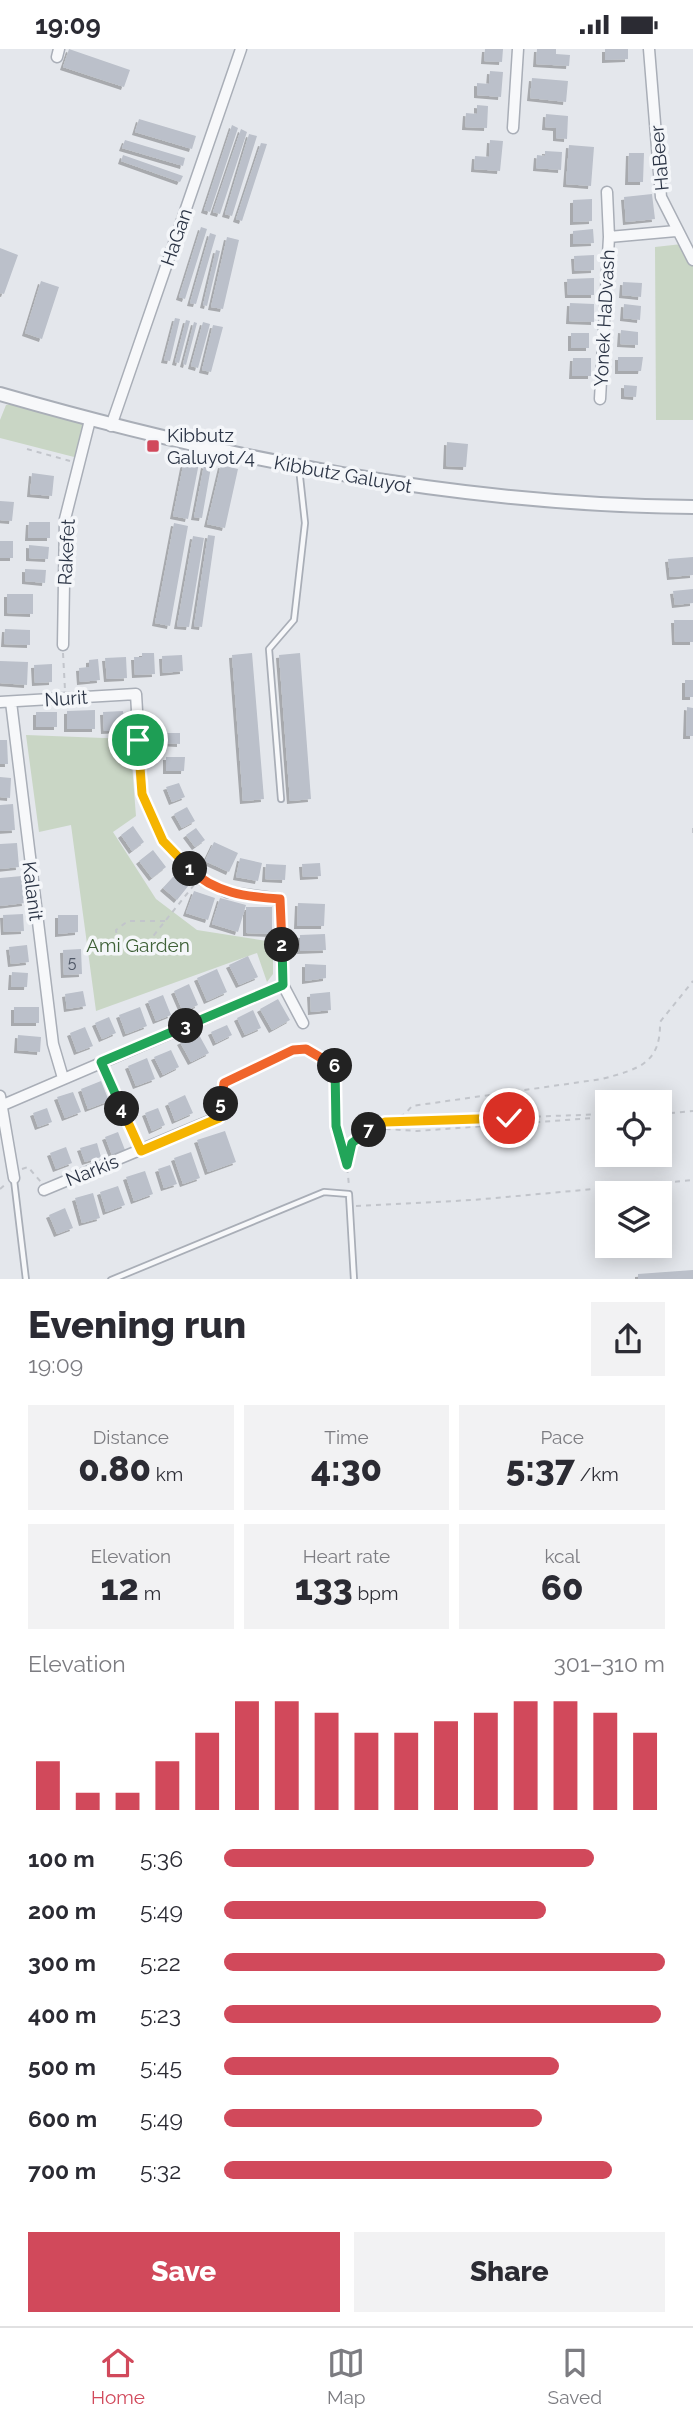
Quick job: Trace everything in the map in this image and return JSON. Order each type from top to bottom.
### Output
[{"type":"street","name":"HaGan","points":[[111,426],[241,49]]},
{"type":"street","points":[[513,128],[518,49]]},
{"type":"street","name":"HaBeer","points":[[649,49],[661,197],[693,260]]},
{"type":"street","name":"Yonek HaDvash","points":[[600,400],[609,237],[607,192]]},
{"type":"street","name":"Yonek HaDvash","points":[[609,237],[676,231]]},
{"type":"street","name":"Kibbutz Galuyot","points":[[0,394],[111,426],[299,467],[435,491],[639,507],[693,507]]},
{"type":"street","name":"Rakefet","points":[[63,645],[65,519],[90,420]]},
{"type":"street","name":"Nurit","points":[[5,702],[136,694],[142,794],[163,841],[199,878],[227,892],[280,899],[283,985],[303,1023]]},
{"type":"street","name":"Kalanit","points":[[5,702],[53,1044],[62,1079]]},
{"type":"street","points":[[13,1174],[1,1100],[62,1079],[283,985]]},
{"type":"street","name":"Narkis","points":[[101,1062],[141,1151]]},
{"type":"street","name":"Narkis","points":[[44,1190],[219,1118]]},
{"type":"lane","points":[[281,799],[269,649],[294,620],[305,523],[299,467]]},
{"type":"lane","points":[[13,1174],[26,1279]]},
{"type":"lane","points":[[111,1279],[324,1192],[349,1193],[354,1279]]},
{"type":"path","points":[[27,449],[80,463]]},
{"type":"path","points":[[63,645],[65,698]]},
{"type":"path","points":[[693,828],[693,837]]},
{"type":"path","points":[[165,921],[128,921],[116,930],[117,940],[121,946],[138,952],[165,921],[199,878]]},
{"type":"path","points":[[347,1165],[352,1143],[372,1128],[405,1114],[412,1106],[601,1079],[630,1071],[653,1057],[661,1043],[660,1022],[693,981]]},
{"type":"path","points":[[219,1118],[224,1083],[293,1050],[306,1049],[335,1066],[336,1126],[347,1165],[349,1193]]},
{"type":"path","points":[[672,1113],[693,1111]]},
{"type":"path","points":[[385,1122],[595,1116]]},
{"type":"path","points":[[372,1128],[417,1131],[595,1117]]},
{"type":"path","points":[[13,1174],[28,1167],[39,1178],[44,1190]]},
{"type":"path","points":[[351,1206],[473,1200],[693,1180]]},
{"type":"green space","points":[[682,244],[693,266],[693,420],[656,420],[655,247]]},
{"type":"green space","points":[[18,403],[83,424],[78,458],[0,438],[0,420],[6,405]]},
{"type":"green space","name":"Ami Garden","points":[[26,735],[130,739],[136,816],[113,832],[156,899],[197,930],[273,942],[273,974],[267,982],[257,953],[96,1011],[71,825],[39,832]]},
{"type":"building","points":[[69,49],[130,70],[124,87],[63,67]]},
{"type":"building","points":[[485,49],[503,49],[502,62],[484,61]]},
{"type":"building","points":[[537,49],[556,49],[556,54],[570,55],[569,66],[536,64]]},
{"type":"building","points":[[605,49],[628,49],[628,59],[605,60]]},
{"type":"building","points":[[490,71],[503,72],[501,97],[477,95],[477,83],[489,84]]},
{"type":"building","points":[[532,78],[568,81],[566,102],[530,98]]},
{"type":"building","points":[[477,105],[488,106],[487,128],[465,127],[466,113],[477,114]]},
{"type":"building","points":[[546,114],[568,116],[567,139],[556,138],[556,128],[545,127]]},
{"type":"building","points":[[139,119],[196,136],[192,149],[135,132]]},
{"type":"building","points":[[232,125],[238,128],[210,212],[204,210]]},
{"type":"building","points":[[241,129],[247,132],[220,214],[213,212]]},
{"type":"building","points":[[249,134],[257,136],[232,216],[225,214]]},
{"type":"building","points":[[125,140],[185,158],[183,166],[122,148]]},
{"type":"building","points":[[490,140],[503,141],[500,171],[474,169],[475,156],[489,157]]},
{"type":"building","points":[[261,143],[267,144],[242,221],[236,219]]},
{"type":"building","points":[[569,145],[594,147],[591,186],[566,184]]},
{"type":"building","points":[[545,151],[562,152],[561,170],[536,168],[537,155],[545,156]]},
{"type":"building","points":[[629,153],[644,153],[643,182],[628,182]]},
{"type":"building","points":[[123,155],[183,176],[180,182],[121,161]]},
{"type":"building","points":[[652,194],[655,219],[626,222],[624,197]]},
{"type":"building","points":[[592,199],[592,221],[573,222],[573,200]]},
{"type":"building","points":[[201,227],[207,229],[185,299],[179,297]]},
{"type":"building","points":[[593,229],[594,243],[573,244],[573,231]]},
{"type":"building","points":[[210,233],[216,235],[196,304],[190,303]]},
{"type":"building","points":[[227,237],[239,240],[223,309],[211,307]]},
{"type":"building","points":[[0,248],[18,255],[4,294],[0,293]]},
{"type":"building","points":[[216,250],[220,251],[207,306],[203,305]]},
{"type":"building","points":[[594,255],[594,270],[575,271],[574,256]]},
{"type":"building","points":[[594,278],[594,295],[568,295],[567,279]]},
{"type":"building","points":[[41,281],[59,287],[42,339],[25,333]]},
{"type":"building","points":[[623,282],[642,283],[641,297],[622,295]]},
{"type":"building","points":[[570,303],[594,304],[594,322],[569,321]]},
{"type":"building","points":[[624,304],[641,306],[640,320],[623,318]]},
{"type":"building","points":[[175,318],[180,319],[170,361],[164,360]]},
{"type":"building","points":[[186,320],[190,321],[179,363],[175,362]]},
{"type":"building","points":[[194,322],[197,323],[186,365],[183,364]]},
{"type":"building","points":[[203,322],[210,324],[198,368],[191,366]]},
{"type":"building","points":[[213,325],[223,327],[211,372],[202,370]]},
{"type":"building","points":[[621,330],[638,332],[638,345],[620,344]]},
{"type":"building","points":[[571,333],[589,333],[589,348],[571,348]]},
{"type":"building","points":[[618,357],[643,357],[641,371],[618,371]]},
{"type":"building","points":[[573,358],[591,358],[591,376],[572,376]]},
{"type":"building","points":[[624,385],[637,386],[636,397],[624,396]]},
{"type":"building","points":[[447,442],[468,444],[466,467],[446,466]]},
{"type":"building","points":[[185,456],[200,458],[188,519],[173,516]]},
{"type":"building","points":[[204,465],[211,467],[202,518],[194,517]]},
{"type":"building","points":[[221,465],[238,469],[225,528],[207,524]]},
{"type":"building","points":[[32,473],[54,476],[52,496],[30,494]]},
{"type":"building","points":[[0,501],[14,502],[12,521],[0,520]]},
{"type":"building","points":[[29,522],[50,522],[50,538],[28,538]]},
{"type":"building","points":[[174,523],[188,526],[170,626],[155,623]]},
{"type":"building","points":[[208,535],[215,536],[202,627],[194,626]]},
{"type":"building","points":[[193,536],[204,538],[189,627],[177,626]]},
{"type":"building","points":[[0,541],[13,541],[13,558],[0,558]]},
{"type":"building","points":[[29,545],[49,547],[48,559],[29,558]]},
{"type":"building","points":[[693,557],[693,575],[670,577],[668,559]]},
{"type":"building","points":[[25,569],[46,570],[45,583],[25,581]]},
{"type":"building","points":[[693,589],[693,603],[675,605],[673,591]]},
{"type":"building","points":[[7,594],[33,594],[33,614],[7,613]]},
{"type":"building","points":[[674,620],[693,620],[693,642],[675,642]]},
{"type":"building","points":[[5,629],[30,630],[30,645],[4,644]]},
{"type":"building","points":[[142,653],[154,653],[155,674],[135,675],[134,657],[142,657]]},
{"type":"building","points":[[252,653],[264,799],[243,801],[232,655]]},
{"type":"building","points":[[300,653],[311,799],[290,801],[279,655]]},
{"type":"building","points":[[182,655],[183,671],[163,673],[162,656]]},
{"type":"building","points":[[126,657],[127,678],[107,679],[105,658]]},
{"type":"building","points":[[98,659],[100,680],[80,682],[79,668],[89,667],[89,660]]},
{"type":"building","points":[[0,661],[28,662],[27,685],[0,683]]},
{"type":"building","points":[[52,664],[52,682],[35,683],[34,665]]},
{"type":"building","points":[[685,680],[693,680],[693,697],[685,697]]},
{"type":"building","points":[[687,707],[693,708],[693,736],[686,736]]},
{"type":"building","points":[[95,710],[95,729],[67,729],[67,711]]},
{"type":"building","points":[[123,711],[125,730],[104,731],[103,712]]},
{"type":"building","points":[[36,712],[57,712],[57,727],[36,727]]},
{"type":"building","points":[[162,733],[180,733],[180,744],[162,743]]},
{"type":"building","points":[[0,740],[7,740],[8,764],[0,764]]},
{"type":"building","points":[[166,757],[185,757],[184,771],[166,771]]},
{"type":"building","points":[[0,777],[11,778],[10,798],[0,797]]},
{"type":"building","points":[[179,783],[185,797],[172,802],[166,787]]},
{"type":"building","points":[[13,804],[15,830],[0,831],[0,805]]},
{"type":"building","points":[[187,807],[195,821],[182,828],[174,814]]},
{"type":"building","points":[[133,826],[144,842],[132,851],[121,835]]},
{"type":"building","points":[[196,828],[205,840],[195,847],[186,835]]},
{"type":"building","points":[[214,842],[238,853],[229,872],[205,861]]},
{"type":"building","points":[[17,843],[19,867],[0,869],[0,844]]},
{"type":"building","points":[[153,850],[166,867],[152,878],[139,861]]},
{"type":"building","points":[[240,858],[262,863],[258,881],[236,877]]},
{"type":"building","points":[[320,863],[321,876],[303,877],[302,864]]},
{"type":"building","points":[[266,864],[286,865],[285,880],[265,879]]},
{"type":"building","points":[[176,874],[189,885],[177,900],[163,888]]},
{"type":"building","points":[[22,876],[25,903],[0,906],[0,878]]},
{"type":"building","points":[[194,891],[215,898],[208,920],[186,913]]},
{"type":"building","points":[[220,898],[246,905],[238,932],[212,924]]},
{"type":"building","points":[[298,903],[325,904],[324,926],[297,926]]},
{"type":"building","points":[[246,907],[272,907],[272,934],[246,933]]},
{"type":"building","points":[[23,914],[24,931],[4,932],[3,915]]},
{"type":"building","points":[[58,915],[78,915],[78,932],[58,934]]},
{"type":"building","points":[[325,934],[326,950],[300,951],[300,935]]},
{"type":"building","points":[[27,945],[29,962],[11,964],[9,947]]},
{"type":"building","points":[[81,949],[82,974],[64,975],[63,950]]},
{"type":"building","points":[[248,956],[258,977],[239,985],[229,965]]},
{"type":"building","points":[[305,964],[326,965],[326,978],[305,981]]},
{"type":"building","points":[[217,969],[227,992],[207,1001],[197,978]]},
{"type":"building","points":[[12,972],[28,973],[27,987],[11,987]]},
{"type":"building","points":[[189,984],[198,1005],[183,1012],[174,991]]},
{"type":"building","points":[[83,991],[86,1006],[67,1009],[65,994]]},
{"type":"building","points":[[330,992],[331,1010],[311,1012],[310,994]]},
{"type":"building","points":[[163,995],[171,1015],[156,1021],[148,1001]]},
{"type":"building","points":[[278,999],[290,1020],[272,1030],[260,1009]]},
{"type":"building","points":[[14,1007],[39,1007],[39,1023],[14,1023]]},
{"type":"building","points":[[140,1007],[147,1026],[126,1034],[119,1015]]},
{"type":"building","points":[[253,1010],[261,1028],[245,1035],[237,1018]]},
{"type":"building","points":[[109,1017],[116,1033],[102,1039],[95,1023]]},
{"type":"building","points":[[227,1025],[232,1035],[216,1043],[211,1032]]},
{"type":"building","points":[[85,1027],[93,1046],[77,1052],[70,1033]]},
{"type":"building","points":[[198,1033],[209,1053],[191,1062],[180,1042]]},
{"type":"building","points":[[18,1035],[41,1037],[40,1052],[17,1050]]},
{"type":"building","points":[[171,1050],[179,1067],[163,1075],[154,1057]]},
{"type":"building","points":[[147,1058],[155,1079],[136,1086],[128,1066]]},
{"type":"building","points":[[101,1081],[109,1101],[88,1109],[81,1089]]},
{"type":"building","points":[[73,1092],[81,1112],[65,1118],[57,1097]]},
{"type":"building","points":[[185,1095],[193,1113],[175,1121],[168,1103]]},
{"type":"building","points":[[47,1108],[52,1122],[38,1127],[33,1113]]},
{"type":"building","points":[[158,1108],[165,1125],[152,1131],[145,1113]]},
{"type":"building","points":[[225,1131],[236,1162],[208,1172],[197,1140]]},
{"type":"building","points":[[118,1132],[125,1150],[112,1155],[105,1137]]},
{"type":"building","points":[[97,1143],[101,1157],[85,1162],[80,1148]]},
{"type":"building","points":[[66,1147],[72,1163],[56,1169],[50,1153]]},
{"type":"building","points":[[191,1152],[200,1178],[183,1184],[174,1158]]},
{"type":"building","points":[[170,1165],[177,1184],[164,1188],[158,1169]]},
{"type":"building","points":[[145,1171],[153,1194],[134,1201],[126,1177]]},
{"type":"building","points":[[118,1186],[125,1205],[106,1212],[100,1192]]},
{"type":"building","points":[[93,1193],[100,1218],[82,1223],[75,1198]]},
{"type":"building","points":[[65,1208],[73,1228],[57,1234],[49,1215]]},
{"type":"building","points":[[693,1270],[693,1279],[638,1279],[638,1274]]},
{"type":"place","name":"Kibbutz Galuyot/4","points":[[153,446]]},
{"type":"route","points":[[138,740],[142,794],[163,841],[199,878],[227,892],[280,899],[283,985],[101,1062],[141,1151],[219,1118],[224,1083],[293,1050],[306,1049],[335,1066],[336,1126],[347,1165],[352,1143],[385,1122],[509,1118]]}]
